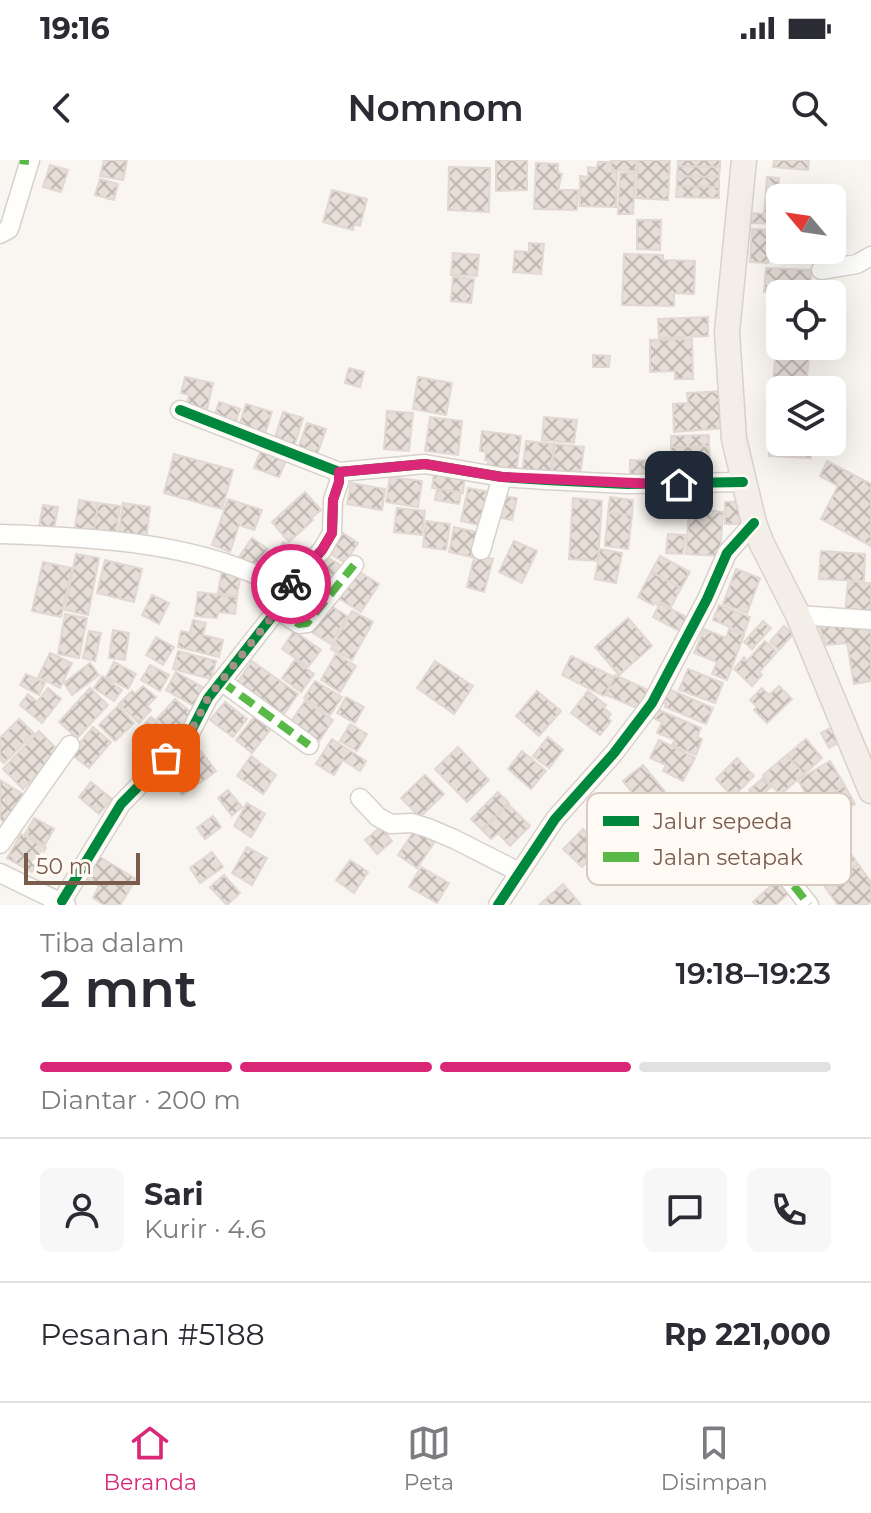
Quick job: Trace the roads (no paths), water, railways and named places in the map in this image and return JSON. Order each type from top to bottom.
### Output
[{"type":"main road","points":[[744,160],[727,332],[734,439],[762,544],[798,615],[871,791]]},
{"type":"street","points":[[0,234],[9,229],[26,160]]},
{"type":"street","points":[[821,270],[857,264],[871,256]]},
{"type":"street","points":[[180,410],[339,472],[425,464],[502,477],[627,484],[743,482]]},
{"type":"street","points":[[0,873],[64,903],[121,804],[189,735],[208,698],[276,609],[285,590],[322,550],[332,533],[333,500],[339,472]]},
{"type":"street","points":[[481,550],[502,477]]},
{"type":"street","points":[[498,905],[555,819],[614,753],[652,703],[707,599],[727,553],[754,523]]},
{"type":"street","points":[[0,534],[82,537],[152,547],[231,565],[268,579],[285,590]]},
{"type":"street","points":[[276,609],[299,624],[307,623],[354,565]]},
{"type":"street","points":[[798,615],[871,620]]},
{"type":"street","points":[[221,681],[309,745]]},
{"type":"street","points":[[0,844],[70,745]]},
{"type":"street","points":[[360,798],[378,817],[391,824],[412,823],[428,828],[519,872]]},
{"type":"street","points":[[793,885],[809,905]]}]
